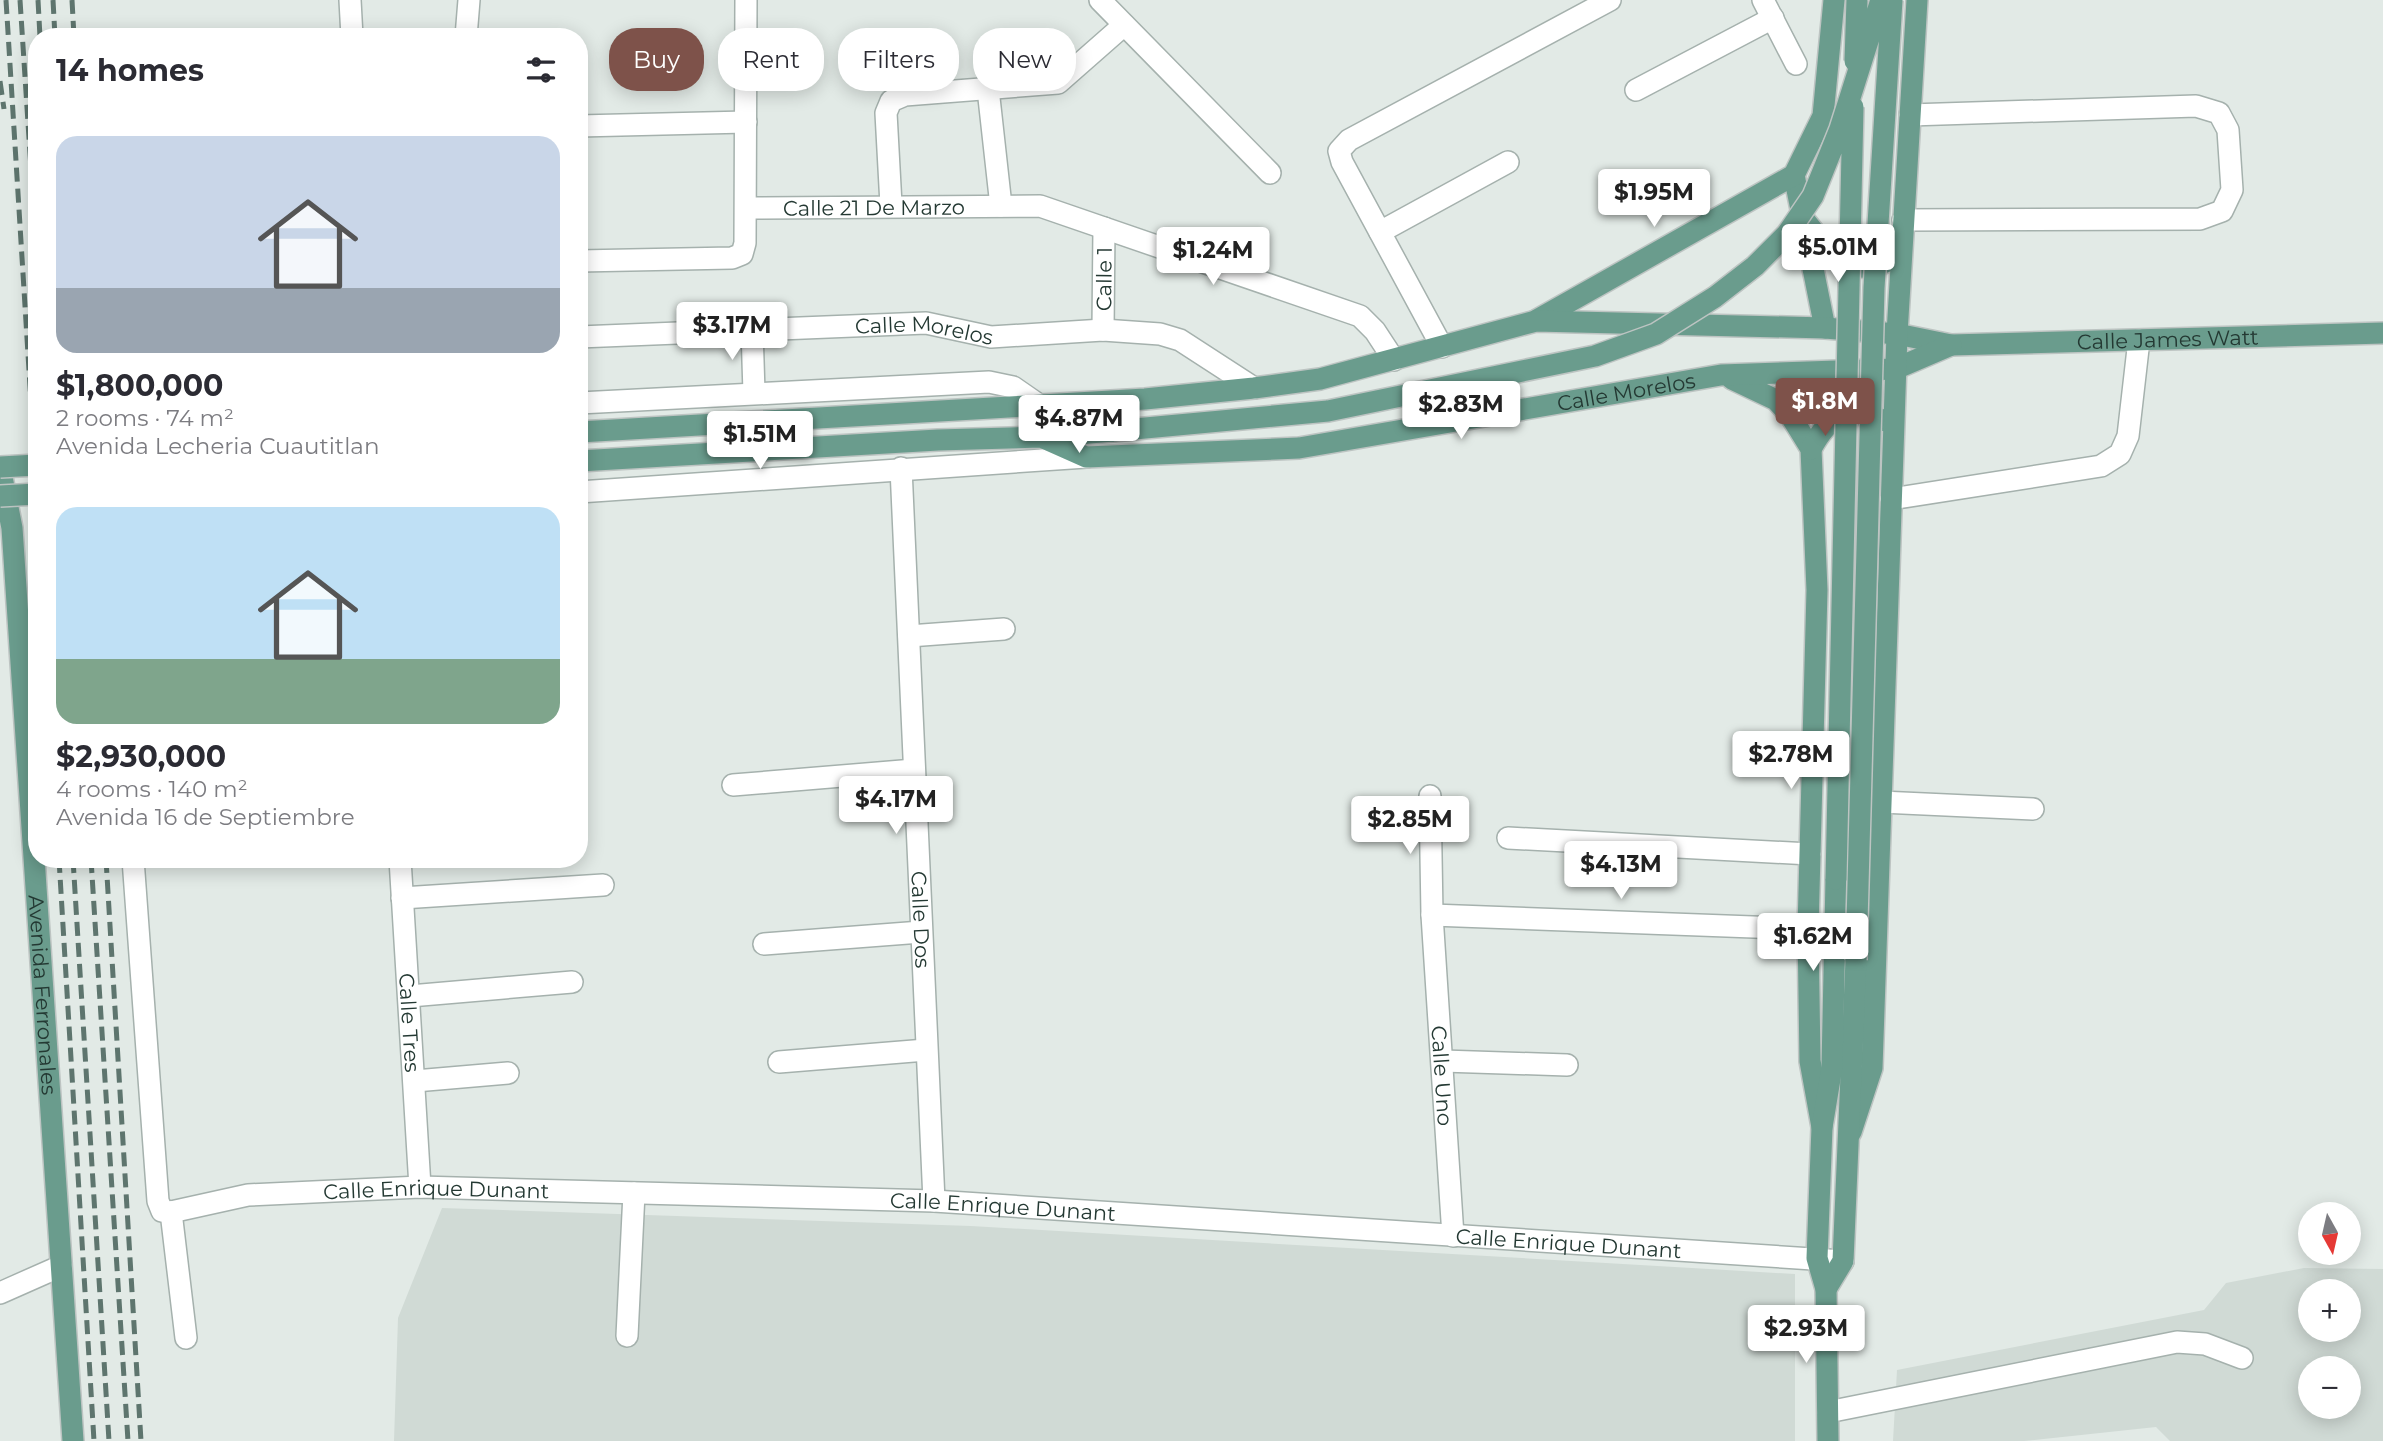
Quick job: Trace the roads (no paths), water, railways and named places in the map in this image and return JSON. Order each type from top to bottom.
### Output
[{"type":"main road","points":[[588,431],[1032,405],[1254,388],[1320,379],[1535,321],[1794,175],[1823,116],[1834,0]]},
{"type":"main road","points":[[1828,1441],[1826,1289],[1817,1258],[1822,1127],[1832,1067],[1857,0]]},
{"type":"main road","points":[[588,461],[1035,437],[1328,411],[1595,356],[1656,334],[1715,297],[1755,266],[1787,234],[1813,196],[1840,129],[1881,0]]},
{"type":"main road","points":[[1826,1289],[1843,1261],[1851,1132],[1874,288],[1892,0]]},
{"type":"main road","points":[[1851,1132],[1872,1068],[1895,369],[1917,0]]},
{"type":"main road","points":[[1794,175],[1825,328]]},
{"type":"main road","points":[[1801,216],[1844,264],[1856,268],[1870,268],[1901,254]]},
{"type":"main road","points":[[1535,321],[1825,328],[1897,334]]},
{"type":"main road","name":"Calle James Watt","points":[[1897,334],[1951,345],[2383,333]]},
{"type":"main road","name":"Calle James Watt","points":[[1895,369],[1951,345]]},
{"type":"main road","name":"Calle Morelos","points":[[1035,437],[1086,457],[1299,448],[1721,375],[1895,369]]},
{"type":"main road","points":[[1721,375],[1759,389],[1776,400],[1790,415],[1811,449],[1818,590],[1808,929],[1810,1061],[1822,1127]]},
{"type":"main road","points":[[1811,449],[1822,429],[1842,415],[1870,415],[1893,423]]},
{"type":"main road","points":[[0,467],[28,465]]},
{"type":"main road","name":"Avenida Ferronales","points":[[0,467],[28,823]]},
{"type":"main road","points":[[0,496],[28,494]]},
{"type":"main road","name":"Avenida Ferronales","points":[[31,868],[72,1441]]},
{"type":"street","points":[[350,0],[352,28]]},
{"type":"street","points":[[467,28],[469,0]]},
{"type":"street","points":[[588,261],[732,258],[742,254],[746,208],[746,0]]},
{"type":"street","points":[[1100,0],[1270,173]]},
{"type":"street","points":[[1442,347],[1342,162],[1339,151],[1349,140],[1610,0]]},
{"type":"street","points":[[1636,90],[1768,9],[1796,64]]},
{"type":"street","points":[[1076,67],[1124,24]]},
{"type":"street","points":[[891,205],[887,113],[891,101],[905,94],[973,90]]},
{"type":"street","points":[[988,91],[1001,206]]},
{"type":"street","points":[[1903,220],[2200,219],[2222,211],[2232,190],[2228,130],[2220,113],[2196,106],[1910,115]]},
{"type":"street","points":[[588,125],[746,122]]},
{"type":"street","points":[[1380,232],[1508,162]]},
{"type":"street","name":"Calle 21 De Marzo","points":[[746,208],[1040,205],[1360,316],[1375,331],[1394,360]]},
{"type":"street","name":"Calle 1","points":[[1103,330],[1104,228]]},
{"type":"street","name":"Calle Morelos","points":[[588,337],[926,323],[991,337],[1103,330],[1160,334],[1180,340],[1254,388]]},
{"type":"street","points":[[751,328],[754,393]]},
{"type":"street","points":[[1891,499],[2101,466],[2120,454],[2128,436],[2139,340]]},
{"type":"street","points":[[588,402],[989,382],[1013,387],[1032,405]]},
{"type":"street","points":[[588,491],[1086,457]]},
{"type":"street","name":"Calle Dos","points":[[901,468],[934,1201]]},
{"type":"street","points":[[909,636],[1004,629]]},
{"type":"street","points":[[733,785],[914,770]]},
{"type":"street","name":"Calle Uno","points":[[1430,796],[1432,915],[1453,1236]]},
{"type":"street","points":[[1881,802],[2033,809]]},
{"type":"street","points":[[1508,838],[1810,854]]},
{"type":"street","points":[[134,868],[158,1201],[166,1212],[186,1338]]},
{"type":"street","name":"Calle Tres","points":[[400,868],[420,1186]]},
{"type":"street","points":[[402,898],[603,885]]},
{"type":"street","points":[[1432,915],[1808,929]]},
{"type":"street","points":[[764,944],[921,932]]},
{"type":"street","points":[[410,996],[572,982]]},
{"type":"street","points":[[779,1062],[926,1050]]},
{"type":"street","points":[[1443,1061],[1567,1065]]},
{"type":"street","points":[[415,1081],[508,1073]]},
{"type":"street","name":"Calle Enrique Dunant","points":[[166,1212],[248,1195],[420,1186],[934,1201],[1843,1261]]},
{"type":"street","points":[[627,1336],[634,1193]]},
{"type":"street","points":[[0,1293],[61,1266]]},
{"type":"street","points":[[1828,1412],[2176,1342],[2205,1344],[2242,1358]]},
{"type":"railway","points":[[6,0],[28,354]]},
{"type":"railway","points":[[20,0],[28,123]]},
{"type":"railway","points":[[38,0],[40,28]]},
{"type":"railway","points":[[53,0],[55,28]]},
{"type":"railway","points":[[72,0],[74,28]]},
{"type":"railway","points":[[0,81],[4,109]]},
{"type":"railway","points":[[60,868],[94,1441]]},
{"type":"railway","points":[[74,868],[109,1441]]},
{"type":"railway","points":[[92,868],[128,1441]]},
{"type":"railway","points":[[107,868],[141,1441]]}]
